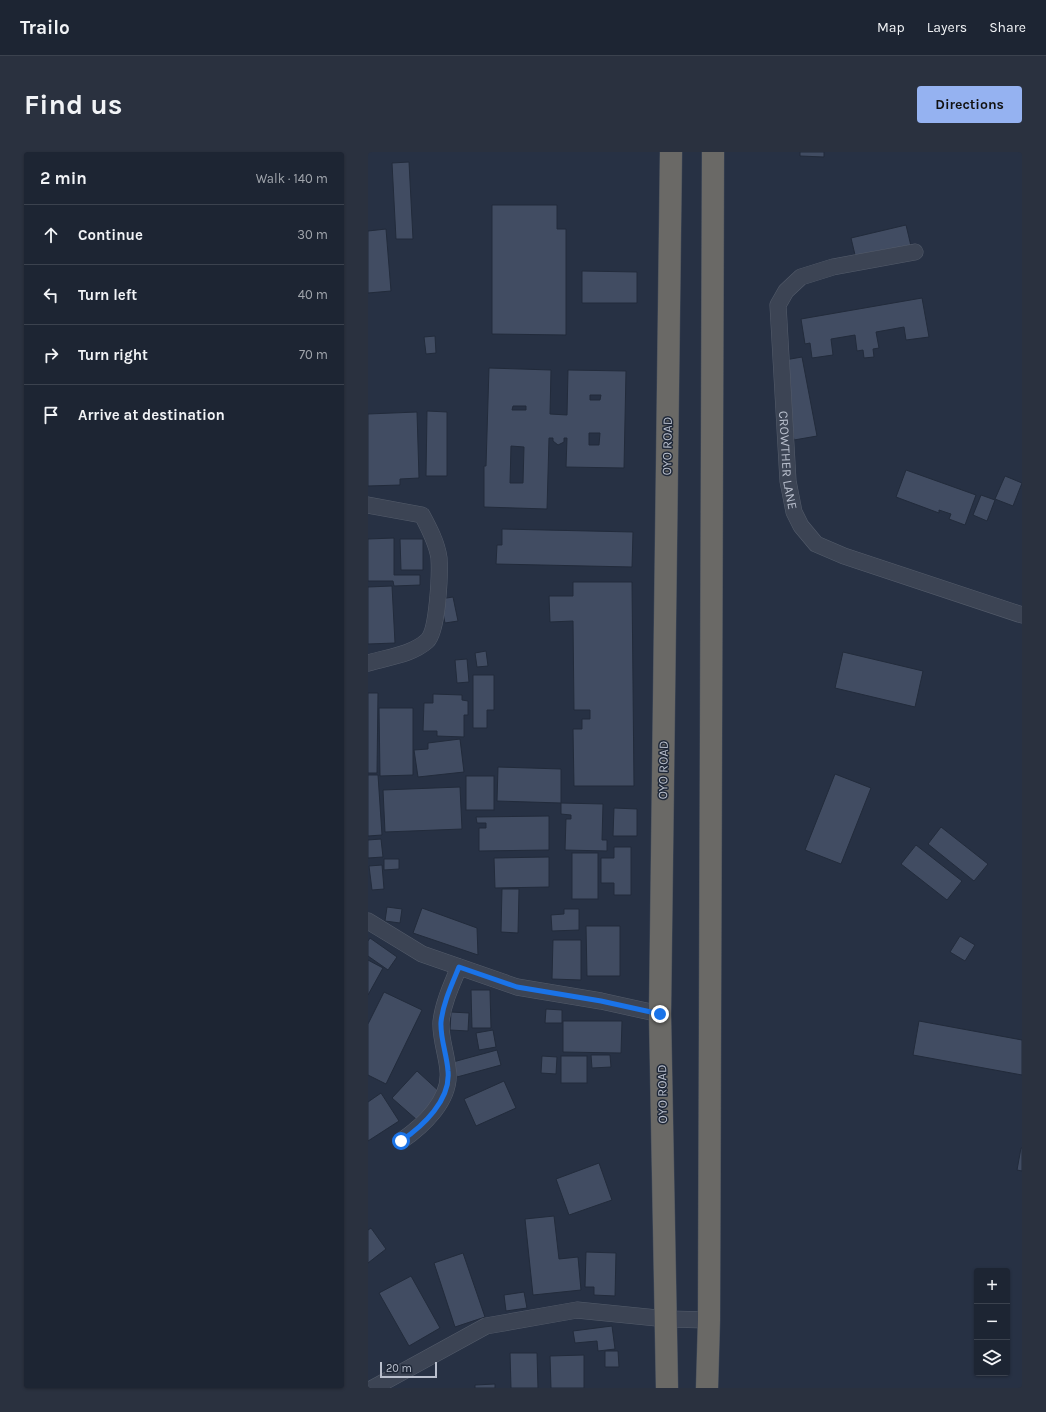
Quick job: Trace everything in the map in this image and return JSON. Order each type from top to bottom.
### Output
[{"type":"highway","name":"OYO ROAD","points":[[667,1388],[667,1319],[660,1014],[671,152]]},
{"type":"highway","points":[[707,1388],[709,1320],[713,152]]},
{"type":"street","name":"CROWTHER LANE","points":[[915,252],[833,267],[801,277],[786,291],[778,305],[788,481],[794,512],[801,526],[816,544],[844,556],[1022,615]]},
{"type":"street","points":[[368,505],[422,516],[429,528],[439,557],[436,621],[429,640],[412,651],[368,663]]},
{"type":"street","points":[[368,921],[422,954],[517,987],[601,1001],[660,1014]]},
{"type":"street","points":[[401,1141],[422,1125],[439,1104],[447,1087],[448,1071],[441,1023],[446,1003],[459,967]]},
{"type":"street","points":[[373,1388],[486,1326],[577,1310],[667,1319],[709,1320]]},
{"type":"building","points":[[800,152],[824,152],[824,157],[800,156]]},
{"type":"building","points":[[409,162],[413,239],[396,239],[392,163]]},
{"type":"building","points":[[492,205],[557,205],[557,229],[566,229],[566,335],[492,334]]},
{"type":"building","points":[[906,225],[911,246],[856,259],[851,238]]},
{"type":"building","points":[[386,229],[391,291],[368,293],[368,231]]},
{"type":"building","points":[[582,271],[637,272],[637,303],[582,303]]},
{"type":"building","points":[[922,298],[929,337],[906,340],[904,327],[876,332],[879,348],[873,349],[874,357],[864,358],[863,350],[857,351],[855,335],[831,339],[833,355],[812,358],[810,343],[805,344],[801,319]]},
{"type":"building","points":[[435,336],[436,353],[426,354],[424,337]]},
{"type":"building","points":[[802,357],[817,436],[794,440],[779,361]]},
{"type":"building","points":[[489,368],[551,370],[550,414],[567,415],[568,370],[626,371],[624,468],[566,467],[567,438],[564,438],[564,442],[558,445],[553,441],[553,438],[549,438],[547,509],[484,507],[484,466],[486,466]],"holes":[[[590,395],[601,395],[600,400],[590,400]],[[513,406],[526,406],[526,410],[512,410]],[[589,433],[600,433],[599,445],[589,445]],[[511,446],[524,447],[523,483],[510,483]]]},
{"type":"building","points":[[427,411],[447,412],[447,476],[426,476]]},
{"type":"building","points":[[417,412],[419,478],[400,479],[400,485],[368,486],[368,414]]},
{"type":"building","points":[[906,470],[976,495],[965,525],[949,519],[951,514],[939,510],[939,513],[896,497]]},
{"type":"building","points":[[1005,476],[1022,483],[1013,506],[995,499]]},
{"type":"building","points":[[981,495],[995,500],[987,521],[973,515]]},
{"type":"building","points":[[502,529],[633,532],[632,567],[496,564],[497,545],[502,545]]},
{"type":"building","points":[[394,538],[394,575],[420,575],[420,585],[394,586],[393,581],[368,581],[368,539]]},
{"type":"building","points":[[400,539],[423,539],[423,570],[401,570]]},
{"type":"building","points":[[573,582],[632,582],[634,786],[574,786],[573,729],[582,729],[582,719],[590,719],[590,710],[574,710],[573,621],[550,622],[549,596],[573,596]]},
{"type":"building","points":[[392,586],[395,643],[368,644],[368,587]]},
{"type":"building","points":[[453,597],[458,621],[445,623],[440,599]]},
{"type":"building","points":[[486,651],[488,666],[477,667],[475,653]]},
{"type":"building","points":[[843,652],[923,671],[915,707],[835,688]]},
{"type":"building","points":[[467,659],[469,682],[457,683],[455,660]]},
{"type":"building","points":[[473,675],[494,675],[494,710],[487,710],[487,728],[473,728]]},
{"type":"building","points":[[368,693],[378,693],[377,773],[368,773]]},
{"type":"building","points":[[433,694],[462,695],[462,700],[468,701],[468,715],[464,715],[464,737],[437,736],[437,731],[423,731],[424,703],[433,703]]},
{"type":"building","points":[[379,708],[413,708],[413,775],[380,776]]},
{"type":"building","points":[[460,739],[464,772],[418,777],[414,750],[428,749],[428,743]]},
{"type":"building","points":[[498,767],[561,769],[561,803],[497,801]]},
{"type":"building","points":[[835,774],[871,788],[841,864],[805,850]]},
{"type":"building","points":[[368,775],[378,775],[382,835],[368,836]]},
{"type":"building","points":[[466,776],[494,776],[494,810],[466,810]]},
{"type":"building","points":[[460,787],[462,829],[385,832],[383,790]]},
{"type":"building","points":[[561,803],[603,804],[602,840],[607,840],[607,851],[565,850],[566,819],[571,819],[571,815],[561,814]]},
{"type":"building","points":[[614,808],[637,809],[637,836],[613,836]]},
{"type":"building","points":[[549,816],[549,850],[479,851],[479,828],[486,828],[486,823],[477,823],[476,817]]},
{"type":"building","points":[[941,827],[988,864],[974,881],[928,844]]},
{"type":"building","points":[[381,839],[383,857],[368,858],[368,840]]},
{"type":"building","points":[[916,845],[962,881],[947,900],[901,864]]},
{"type":"building","points":[[614,847],[631,847],[631,895],[614,895],[614,883],[601,883],[601,858],[614,858]]},
{"type":"building","points":[[572,853],[598,853],[598,899],[572,899]]},
{"type":"building","points":[[549,857],[549,887],[495,888],[494,858]]},
{"type":"building","points":[[384,859],[399,859],[399,869],[384,870]]},
{"type":"building","points":[[382,865],[384,889],[372,890],[369,866]]},
{"type":"building","points":[[502,889],[519,889],[518,933],[501,932]]},
{"type":"building","points":[[387,907],[402,909],[400,923],[385,921]]},
{"type":"building","points":[[422,908],[477,928],[478,955],[413,933]]},
{"type":"building","points":[[564,909],[579,909],[579,930],[552,931],[551,915],[564,914]]},
{"type":"building","points":[[586,926],[620,926],[620,976],[587,976]]},
{"type":"building","points":[[960,936],[975,945],[965,961],[950,952]]},
{"type":"building","points":[[370,938],[397,957],[388,970],[368,956],[368,941]]},
{"type":"building","points":[[553,940],[581,940],[581,980],[552,979]]},
{"type":"building","points":[[368,960],[383,968],[368,995]]},
{"type":"building","points":[[471,990],[490,990],[491,1028],[472,1028]]},
{"type":"building","points":[[384,992],[422,1010],[386,1084],[368,1075],[368,1024]]},
{"type":"building","points":[[546,1009],[562,1010],[562,1023],[545,1023]]},
{"type":"building","points":[[451,1012],[469,1013],[468,1031],[450,1030]]},
{"type":"building","points":[[563,1021],[622,1021],[621,1053],[563,1052]]},
{"type":"building","points":[[919,1021],[1022,1040],[1022,1075],[913,1055]]},
{"type":"building","points":[[493,1030],[496,1047],[479,1050],[476,1033]]},
{"type":"building","points":[[497,1050],[501,1065],[457,1077],[453,1062]]},
{"type":"building","points":[[591,1055],[610,1055],[611,1067],[592,1068]]},
{"type":"building","points":[[542,1056],[557,1057],[556,1074],[541,1073]]},
{"type":"building","points":[[561,1056],[587,1056],[587,1083],[561,1083]]},
{"type":"building","points":[[417,1071],[441,1093],[417,1120],[392,1098]]},
{"type":"building","points":[[504,1081],[516,1108],[476,1126],[464,1099]]},
{"type":"building","points":[[381,1093],[399,1121],[368,1141],[368,1102]]},
{"type":"building","points":[[1022,1148],[1022,1171],[1017,1170]]},
{"type":"building","points":[[599,1163],[612,1200],[569,1215],[556,1179]]},
{"type":"building","points":[[554,1216],[559,1259],[578,1257],[581,1290],[533,1295],[525,1219]]},
{"type":"building","points":[[371,1228],[386,1249],[368,1263],[368,1230]]},
{"type":"building","points":[[586,1252],[616,1253],[615,1296],[594,1295],[594,1287],[585,1287]]},
{"type":"building","points":[[463,1253],[485,1317],[455,1327],[434,1263]]},
{"type":"building","points":[[411,1276],[440,1328],[409,1346],[379,1293]]},
{"type":"building","points":[[524,1292],[527,1308],[506,1311],[504,1295]]},
{"type":"building","points":[[612,1326],[615,1349],[598,1351],[597,1341],[575,1343],[573,1331]]},
{"type":"building","points":[[605,1351],[618,1351],[619,1367],[605,1367]]},
{"type":"building","points":[[510,1353],[537,1353],[538,1388],[511,1388]]},
{"type":"building","points":[[584,1355],[584,1388],[551,1388],[550,1356]]},
{"type":"building","points":[[495,1384],[495,1388],[475,1388],[475,1385]]},
{"type":"route","points":[[401,1141],[422,1125],[439,1104],[447,1087],[448,1071],[441,1023],[446,1003],[459,967],[517,987],[601,1001],[660,1014]]}]
